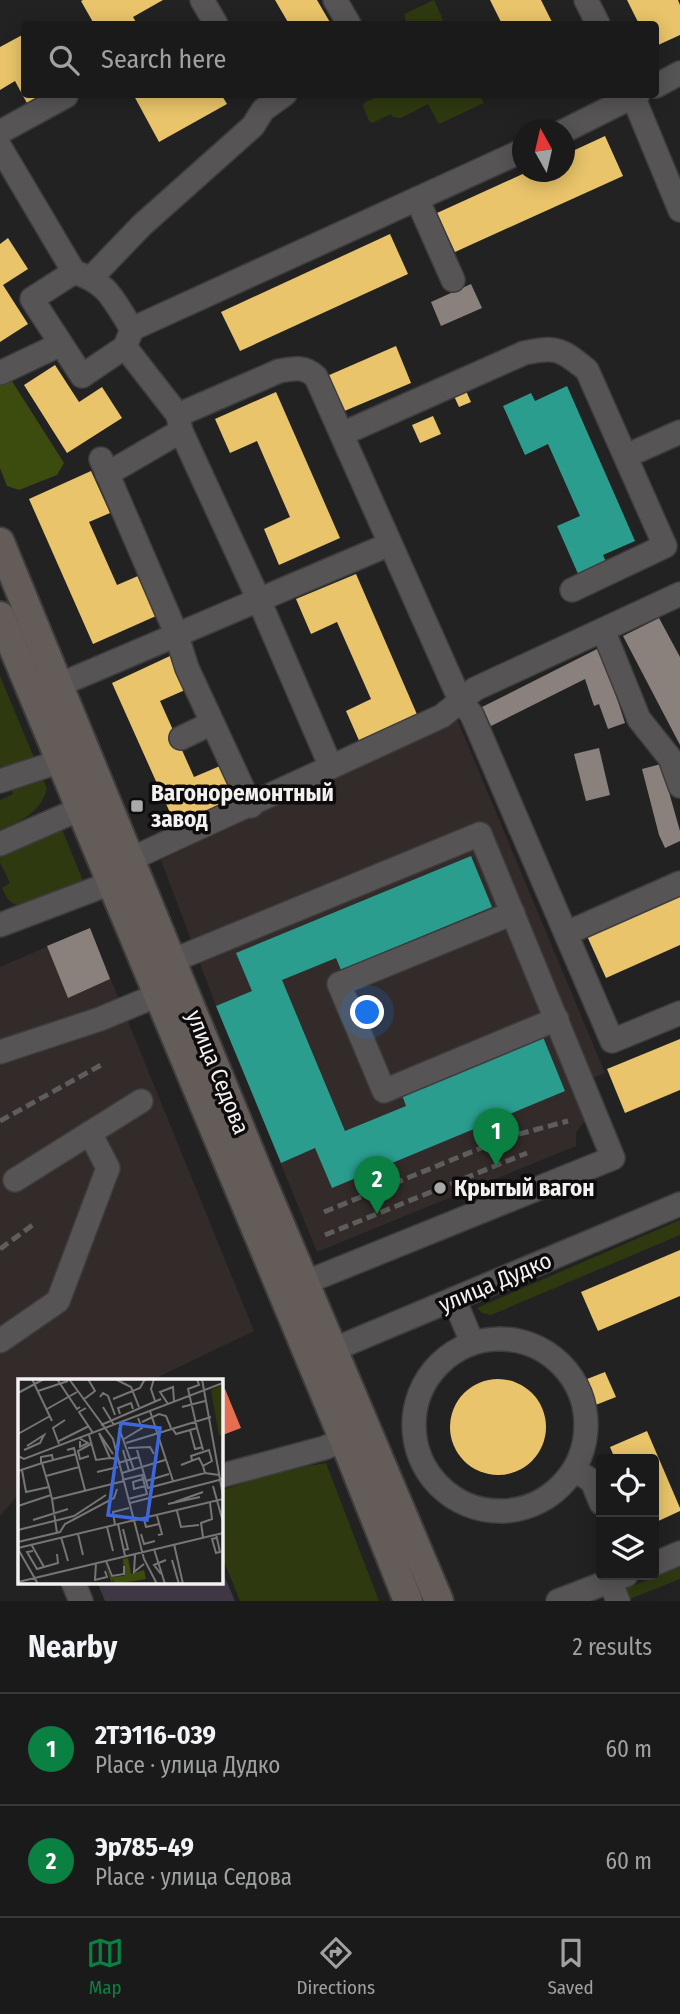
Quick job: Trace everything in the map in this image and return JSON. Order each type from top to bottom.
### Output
[{"type":"main road","name":"улица Седова","points":[[0,542],[33,621],[61,761],[111,883],[165,978],[304,1283],[344,1440],[408,1601]]},
{"type":"main road","name":"улица Седова","points":[[2,627],[46,690],[131,859],[165,978],[322,1355],[439,1601]]},
{"type":"street","points":[[335,0],[347,21]]},
{"type":"street","points":[[586,0],[596,21]]},
{"type":"street","points":[[659,84],[680,73]]},
{"type":"street","points":[[0,132],[62,98]]},
{"type":"street","points":[[575,126],[628,98]]},
{"type":"street","points":[[635,98],[680,210]]},
{"type":"street","points":[[259,102],[253,126],[142,225],[83,275],[32,299],[82,376],[129,338],[512,156]]},
{"type":"street","points":[[0,147],[83,275],[105,287],[129,338],[179,423],[331,768]]},
{"type":"street","points":[[417,199],[453,280]]},
{"type":"street","points":[[0,373],[61,344]]},
{"type":"street","points":[[342,434],[524,353],[546,348],[564,352],[587,370],[665,546],[572,590]]},
{"type":"street","points":[[251,806],[187,668],[176,633],[104,466],[279,371],[295,368],[309,370],[317,377],[460,700],[472,715],[612,1041],[680,1013]]},
{"type":"street","points":[[626,456],[680,432]]},
{"type":"street","points":[[46,690],[390,544]]},
{"type":"street","points":[[131,859],[442,716],[475,689],[680,594]]},
{"type":"street","points":[[2,627],[33,621]]},
{"type":"street","points":[[603,630],[639,719],[670,758],[680,786]]},
{"type":"street","points":[[181,738],[212,723]]},
{"type":"street","points":[[0,781],[61,761]]},
{"type":"street","points":[[0,844],[80,809]]},
{"type":"street","points":[[0,1052],[100,1019],[165,978],[480,834],[613,1158],[304,1283]]},
{"type":"street","points":[[0,925],[111,883]]},
{"type":"street","points":[[567,933],[680,883]]},
{"type":"street","points":[[513,913],[339,984],[384,1091],[557,1019]]},
{"type":"street","points":[[15,1180],[141,1101]]},
{"type":"street","points":[[0,1341],[58,1301],[108,1168],[90,1133]]},
{"type":"street","name":"улица Дудко","points":[[322,1355],[680,1204]]},
{"type":"street","points":[[454,1299],[472,1342]]},
{"type":"street","points":[[490,1338],[520,1339],[547,1350],[564,1364],[588,1424],[587,1440],[575,1470],[564,1484],[548,1497],[530,1506],[510,1511],[475,1507],[459,1500],[440,1487],[425,1468],[416,1442],[415,1412],[425,1381],[442,1360],[456,1349],[472,1342],[490,1338]]},
{"type":"street","points":[[222,1475],[344,1440]]},
{"type":"street","points":[[575,1470],[592,1481],[596,1491]]},
{"type":"street","points":[[659,1562],[680,1553]]},
{"type":"street","points":[[74,1584],[81,1601]]},
{"type":"street","points":[[558,1601],[618,1586]]},
{"type":"shaded area","points":[[457,719],[605,1073],[583,1082],[586,1122],[576,1133],[576,1146],[317,1252],[216,1006],[161,860]]},
{"type":"shaded area","points":[[90,928],[254,1331],[154,1379],[18,1379],[18,1495],[0,1516],[0,967]]},
{"type":"green space","points":[[434,0],[443,21],[406,21],[404,14]]},
{"type":"green space","points":[[375,98],[482,98],[484,103],[439,124],[428,104],[401,118],[391,114],[372,123],[363,106],[365,102]]},
{"type":"green space","points":[[10,378],[64,463],[57,475],[19,490],[7,486],[0,468],[0,384]]},
{"type":"green space","points":[[0,676],[37,765],[5,776],[0,765]]},
{"type":"green space","points":[[40,772],[47,789],[44,798],[22,819],[0,830],[0,800],[13,794],[8,782]]},
{"type":"green space","points":[[61,827],[83,881],[18,905],[12,903],[2,888],[10,883],[0,862],[0,854]]},
{"type":"green space","points":[[680,1220],[680,1235],[491,1315],[482,1313],[477,1308]]},
{"type":"green space","points":[[326,1463],[379,1601],[240,1601],[222,1556],[222,1490],[275,1472]]},
{"type":"green space","points":[[680,1567],[680,1579],[627,1600],[622,1590],[647,1580],[659,1580],[659,1575]]},
{"type":"building: Homes","points":[[163,0],[133,17],[135,21],[92,21],[81,1]]},
{"type":"building: Homes","points":[[275,0],[317,0],[329,21],[287,21]]},
{"type":"building: Homes","points":[[490,0],[541,0],[552,21],[500,21]]},
{"type":"building: Homes","points":[[627,0],[678,0],[680,35],[659,45],[659,21],[638,21]]},
{"type":"building: Homes","points":[[21,36],[21,92],[15,81],[0,90],[0,47]]},
{"type":"building: Homes","points":[[24,98],[41,98],[28,105]]},
{"type":"building: Homes","points":[[135,98],[223,98],[227,104],[159,142]]},
{"type":"building: Homes","points":[[605,136],[623,176],[455,252],[437,213],[512,179],[512,182],[575,182],[575,150]]},
{"type":"building: Homes","points":[[390,234],[408,274],[240,351],[221,312]]},
{"type":"building: Homes","points":[[8,238],[28,269],[3,285],[28,324],[0,342],[0,244]]},
{"type":"building: Homes","points":[[396,346],[411,383],[342,412],[327,376]]},
{"type":"building: Homes","points":[[55,365],[79,402],[102,387],[122,418],[67,453],[24,385]]},
{"type":"building: Homes","points":[[466,391],[471,402],[459,407],[454,396]]},
{"type":"building: Homes","points":[[276,392],[340,538],[279,565],[264,529],[290,517],[257,441],[230,453],[215,419]]},
{"type":"building: Homes","points":[[433,416],[441,434],[420,443],[412,425]]},
{"type":"building: Homes","points":[[91,471],[110,513],[89,522],[117,585],[138,576],[156,616],[93,644],[29,499]]},
{"type":"building: Homes","points":[[356,574],[419,719],[361,745],[346,711],[371,699],[337,622],[311,634],[296,599]]},
{"type":"building: Homes","points":[[170,656],[185,690],[160,701],[194,777],[220,766],[235,800],[176,826],[112,683]]},
{"type":"building: Homes","points":[[680,895],[680,945],[606,978],[587,936]]},
{"type":"building: Homes","points":[[680,1039],[680,1090],[625,1113],[607,1069]]},
{"type":"building: Homes","points":[[680,1250],[680,1296],[598,1331],[581,1292]]},
{"type":"building: Homes","points":[[605,1372],[616,1397],[593,1406],[582,1381]]},
{"type":"building: Homes","points":[[498,1379],[516,1382],[532,1393],[543,1409],[546,1427],[543,1445],[532,1461],[516,1472],[498,1475],[480,1472],[464,1461],[453,1445],[450,1427],[453,1409],[464,1393],[480,1382]]},
{"type":"building: Homes","points":[[647,1431],[657,1454],[613,1454],[610,1447]]},
{"type":"building: Homes","points":[[659,1459],[680,1508],[680,1511],[659,1521]]},
{"type":"building: Shops","points":[[225,1389],[241,1428],[222,1435],[222,1390]]},
{"type":"building: Schools","points":[[567,386],[635,541],[603,555],[607,564],[579,576],[557,526],[580,516],[548,444],[525,455],[503,406],[531,393],[535,401]]},
{"type":"building: Schools","points":[[471,856],[492,907],[341,970],[336,958],[282,980],[345,1131],[406,1106],[402,1095],[543,1037],[565,1091],[332,1188],[315,1148],[281,1163],[216,1006],[252,991],[236,953]]},
{"type":"building: Industry","points":[[471,284],[482,308],[441,326],[431,302]]},
{"type":"building: Industry","points":[[659,618],[680,657],[680,745],[623,636]]},
{"type":"building: Industry","points":[[597,649],[607,668],[625,723],[608,729],[599,704],[594,706],[585,679],[491,726],[482,707]]},
{"type":"building: Industry","points":[[599,748],[610,795],[586,801],[574,754]]},
{"type":"building: Industry","points":[[661,764],[680,831],[680,841],[665,848],[659,835],[642,769]]},
{"type":"building: Industry","points":[[90,928],[110,979],[68,998],[47,946]]},
{"type":"building: Other","points":[[222,1571],[235,1601],[105,1601],[98,1584],[222,1584]]},
{"type":"railway","points":[[0,1121],[101,1065]]},
{"type":"railway","points":[[324,1212],[508,1137],[568,1121]]},
{"type":"railway","points":[[325,1235],[527,1153]]},
{"type":"railway","points":[[0,1249],[34,1224]]},
{"type":"place","name":"Вагоноремонтный завод","points":[[137,806]]},
{"type":"place","name":"2ТЭ116-039","points":[[496,1166]]},
{"type":"place","name":"Крытый вагон","points":[[440,1188]]},
{"type":"place","name":"Эр785-49","points":[[377,1214]]}]
